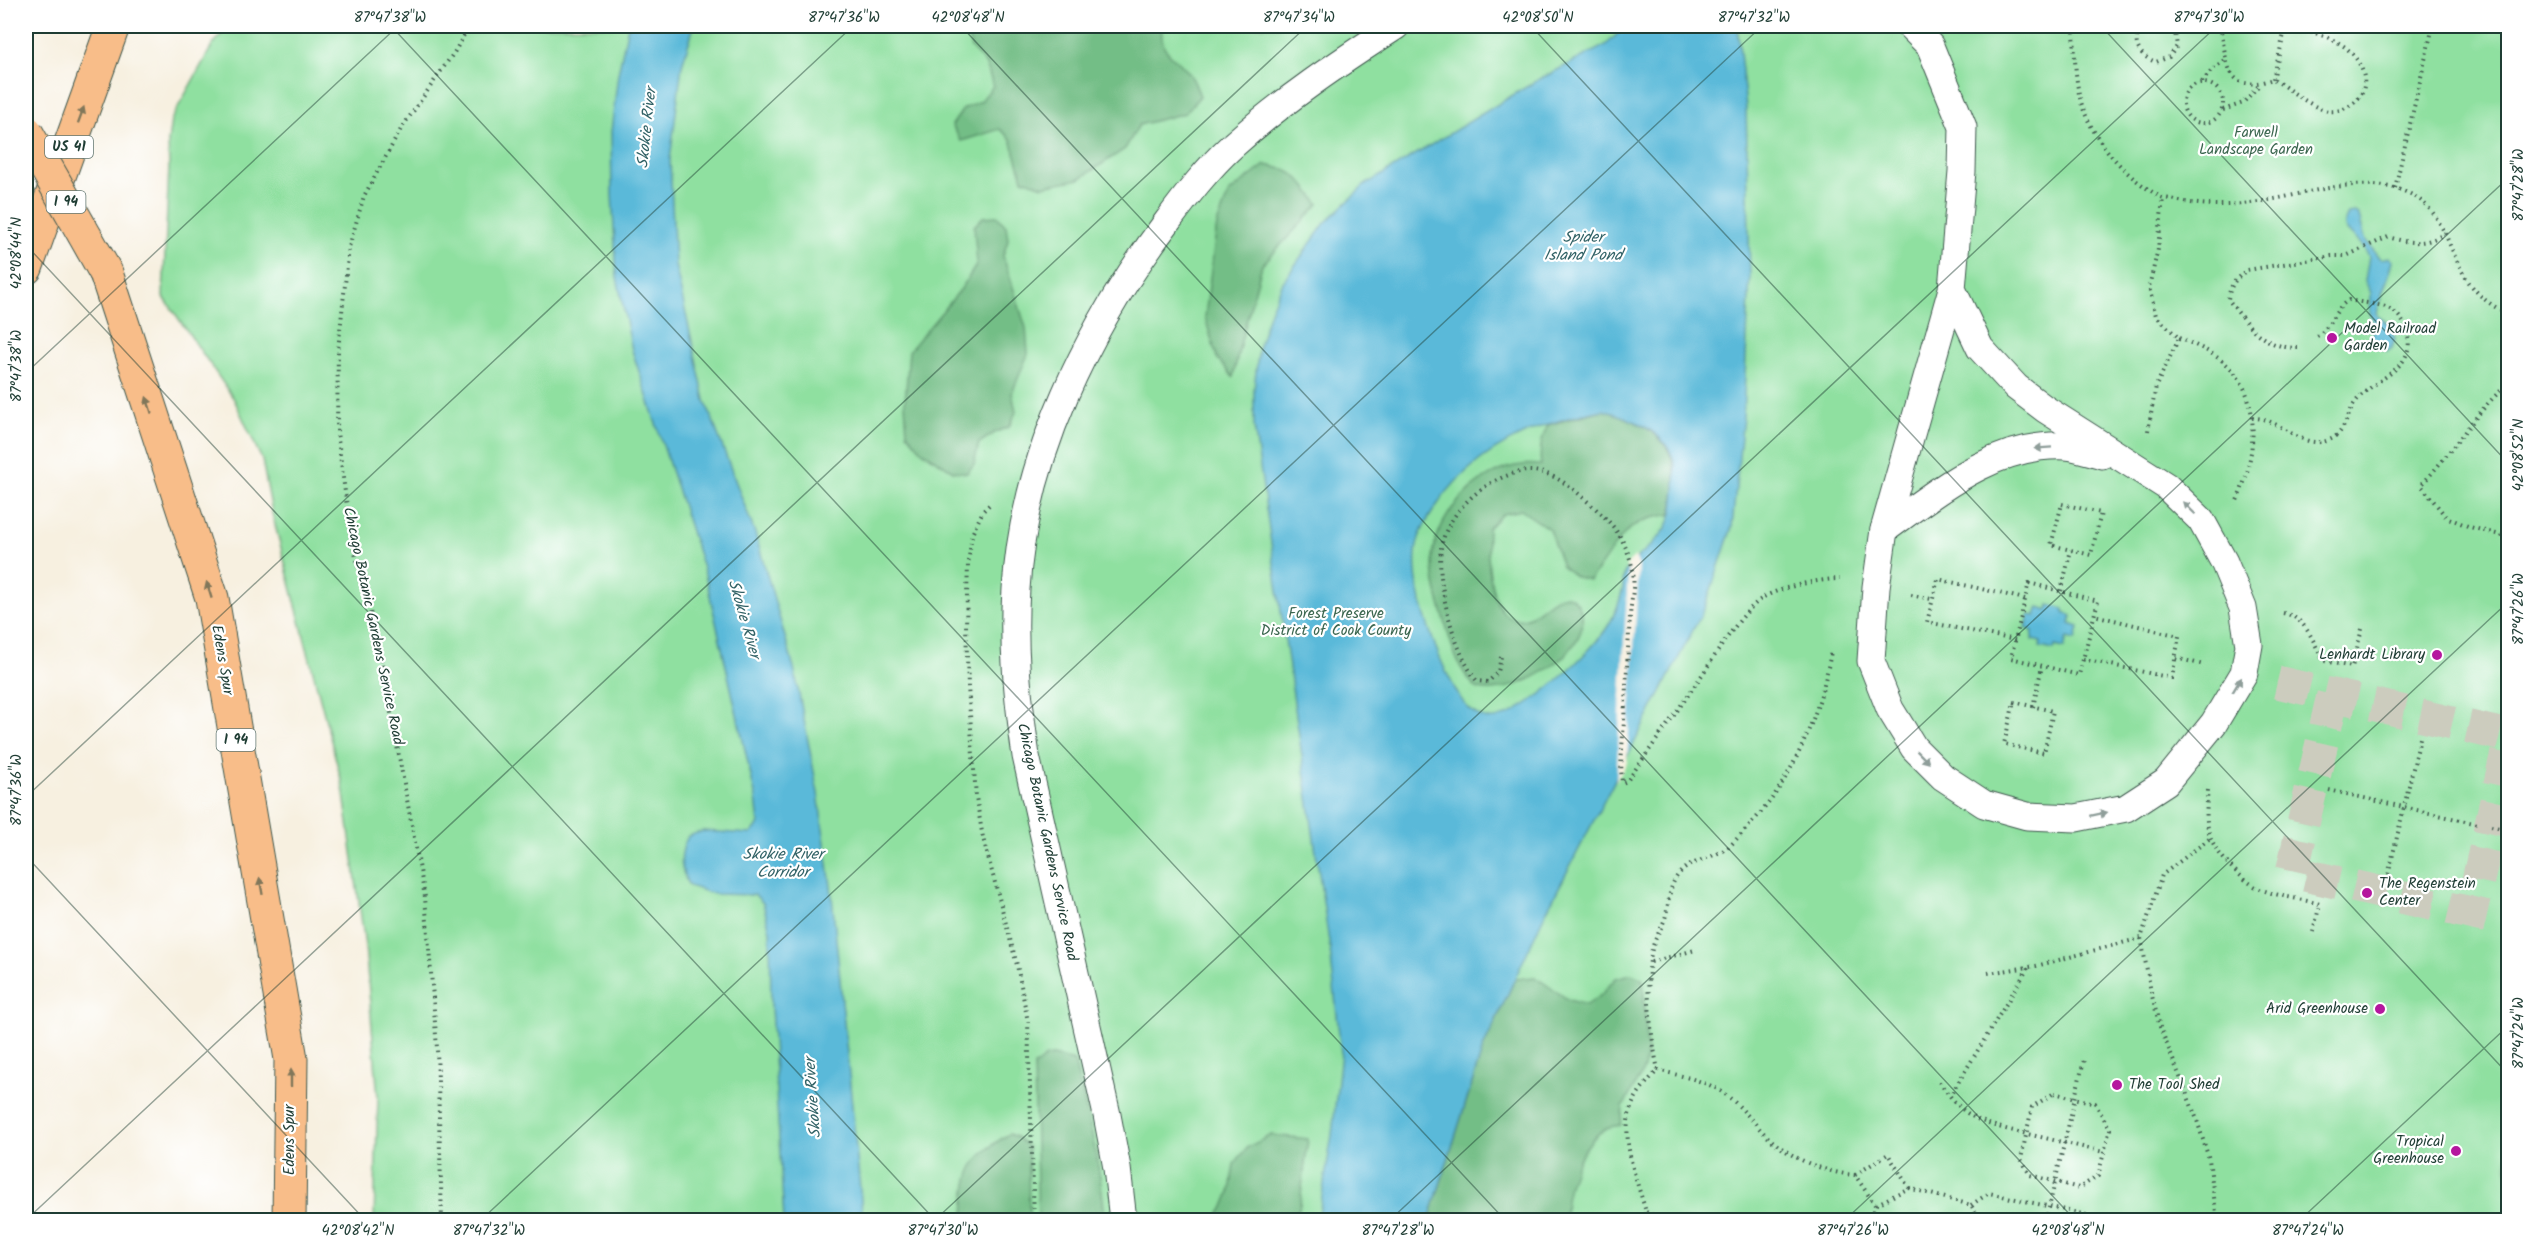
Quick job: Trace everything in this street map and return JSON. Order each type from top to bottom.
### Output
[{"type":"highway","name":"US 41","points":[[26,268],[113,26]]},
{"type":"highway","name":"Edens Spur","points":[[26,132],[106,273],[212,598],[291,1059],[289,1221]]},
{"type":"lane","name":"Chicago Botanic Gardens Service Road","points":[[1123,1221],[1117,1167],[1107,1115],[1029,768],[1018,698],[1014,646],[1016,587],[1029,496],[1067,391],[1101,321],[1138,260],[1177,209],[1207,171],[1232,146],[1274,111],[1396,26]]},
{"type":"lane","points":[[1910,26],[1930,46],[1963,127],[1962,171],[1952,289],[1884,530],[1876,587],[1871,661],[1890,709],[1914,748],[1942,777],[1984,804],[2027,816],[2076,818],[2126,808],[2166,782],[2214,723],[2244,673],[2249,645],[2239,599],[2224,562],[2201,520],[2166,486],[2045,409],[2010,381],[1980,348],[1952,289]]},
{"type":"lane","points":[[1884,530],[1946,486],[1997,458],[2029,449],[2067,446],[2121,459]]},
{"type":"path","name":"Chicago Botanic Gardens Service Road","points":[[442,1221],[436,1048],[425,897],[378,643],[351,537],[337,432],[338,350],[349,247],[364,196],[401,129],[455,51],[469,26]]},
{"type":"path","points":[[2074,26],[2075,62],[2083,109],[2099,142],[2124,169],[2163,197],[2221,207],[2360,184],[2395,188],[2420,199],[2436,215],[2459,265],[2474,290],[2494,307],[2508,314]]},
{"type":"path","points":[[2143,26],[2138,32],[2137,45],[2143,57],[2156,62],[2162,61],[2174,52],[2177,46],[2174,30],[2170,26]]},
{"type":"path","points":[[2174,30],[2181,26]]},
{"type":"path","points":[[2220,26],[2225,60],[2230,74],[2237,80],[2247,84],[2273,79],[2328,111],[2339,111],[2349,106],[2360,98],[2365,88],[2365,79],[2359,62],[2347,48],[2317,33],[2288,26],[2273,79]]},
{"type":"path","points":[[2395,188],[2433,26]]},
{"type":"path","points":[[2464,26],[2508,34]]},
{"type":"path","points":[[2202,83],[2213,69],[2225,60]]},
{"type":"path","points":[[2223,110],[2222,96],[2219,91],[2208,84],[2202,83],[2190,87],[2186,92],[2183,105],[2188,117],[2193,121],[2206,123],[2213,121],[2223,110],[2243,103],[2260,83]]},
{"type":"path","points":[[2163,197],[2158,249],[2149,287],[2156,316],[2179,338],[2204,348],[2234,372],[2246,394],[2252,418],[2253,445],[2244,485],[2232,511]]},
{"type":"path","points":[[2298,348],[2283,348],[2264,339],[2246,325],[2228,299],[2235,279],[2247,270],[2281,263],[2346,256],[2359,252],[2374,241],[2388,237],[2420,243],[2438,238],[2445,233]]},
{"type":"path","points":[[2252,418],[2271,420],[2301,438],[2314,442],[2328,441],[2339,435],[2356,401],[2399,365],[2410,347],[2408,330],[2390,309],[2349,300],[2341,304],[2325,332],[2318,336]]},
{"type":"path","points":[[2147,436],[2156,386],[2179,338]]},
{"type":"path","points":[[2508,384],[2476,416],[2441,465],[2421,485],[2446,517],[2470,527],[2508,537]]},
{"type":"path","points":[[1501,657],[1498,672],[1488,682],[1477,681],[1464,661],[1445,598],[1441,548],[1454,517],[1470,499],[1498,479],[1528,471],[1557,478],[1569,485],[1619,532],[1633,568],[1622,783],[1627,781],[1717,653],[1756,603],[1780,591],[1827,579],[1842,579],[1876,587]]},
{"type":"path","points":[[1029,496],[1015,494],[1000,498],[983,511],[977,522],[972,534],[968,565],[966,625],[976,796],[983,838],[1017,965],[1028,1022],[1034,1221]]},
{"type":"path","points":[[2061,504],[2101,513],[2091,555],[2071,550],[2051,545],[2061,504]]},
{"type":"path","points":[[2061,591],[2071,550]]},
{"type":"path","points":[[1841,588],[1842,579]]},
{"type":"path","points":[[2015,640],[1927,622],[1931,599],[1938,579],[2025,599]]},
{"type":"path","points":[[2029,584],[2061,591],[2098,601],[2079,675],[2011,658],[2029,584]]},
{"type":"path","points":[[1924,598],[1931,599]]},
{"type":"path","points":[[2275,611],[2295,616],[2306,627],[2324,661],[2352,667],[2362,629]]},
{"type":"path","points":[[2083,659],[2172,678],[2180,636],[2094,615]]},
{"type":"path","points":[[1658,1070],[1654,1051],[1649,980],[1652,949],[1665,916],[1671,887],[1677,876],[1685,869],[1721,853],[1730,846],[1781,786],[1797,755],[1814,713],[1829,665],[1833,642]]},
{"type":"path","points":[[2033,707],[2042,666]]},
{"type":"path","points":[[2014,702],[2033,707],[2053,711],[2044,753],[2004,744],[2014,702]]},
{"type":"path","points":[[2387,880],[2421,734]]},
{"type":"path","points":[[2212,781],[2208,789],[2205,816],[2209,839],[2220,856],[2243,879],[2263,891],[2319,904],[2313,932]]},
{"type":"path","points":[[2329,790],[2478,824]]},
{"type":"path","points":[[2491,826],[2508,830]]},
{"type":"path","points":[[2209,839],[2162,875],[2141,938],[2160,1027],[2196,1117],[2209,1159],[2217,1221]]},
{"type":"path","points":[[1988,973],[2028,968],[2141,938]]},
{"type":"path","points":[[1651,962],[1695,950]]},
{"type":"path","points":[[1950,1096],[2028,968]]},
{"type":"path","points":[[2046,1221],[2084,1060]]},
{"type":"path","points":[[1658,1070],[1704,1083],[1725,1094],[1750,1115],[1774,1143],[1799,1158],[1828,1170],[1855,1175],[1888,1154],[1909,1188]]},
{"type":"path","points":[[1643,1221],[1646,1212],[1631,1155],[1628,1119],[1632,1105],[1641,1089],[1658,1070]]},
{"type":"path","points":[[1939,1082],[1962,1110],[1985,1123],[2104,1152]]},
{"type":"path","points":[[2055,1094],[2075,1099],[2095,1103],[2110,1129],[2098,1176],[2079,1188],[2030,1175],[2021,1159],[2032,1107],[2055,1094]]},
{"type":"path","points":[[1855,1175],[1875,1205],[1872,1221]]},
{"type":"path","points":[[1875,1205],[1909,1188],[1971,1204],[1989,1193],[2109,1221]]},
{"type":"path","points":[[1971,1204],[1978,1218],[1990,1221]]},
{"type":"path","points":[[1646,1212],[1664,1221]]},
{"type":"green space","name":"Forest Preserve District of Cook County","points":[[228,26],[2508,26],[2508,1220],[374,1220],[378,1097],[365,946],[343,787],[273,517],[262,460],[234,399],[163,296],[169,167],[168,142],[171,120],[212,46]]},
{"type":"green space","points":[[965,26],[1162,26],[1165,49],[1191,75],[1200,96],[1185,113],[1139,125],[1125,149],[1079,179],[1043,186],[1023,179],[1011,139],[1000,129],[961,141],[952,125],[963,109],[981,101],[993,86],[986,64],[971,48]]},
{"type":"green space","points":[[1265,165],[1284,170],[1297,177],[1319,204],[1262,265],[1233,377],[1217,358],[1205,317],[1217,224],[1229,193]]},
{"type":"green space","points":[[997,216],[1006,226],[1008,240],[1003,256],[1026,328],[1028,354],[1012,393],[1016,412],[1009,427],[979,443],[974,464],[967,473],[953,471],[922,451],[907,433],[905,403],[909,351],[961,289],[977,264],[974,226],[983,217]]},
{"type":"green space","points":[[1603,410],[1641,425],[1665,445],[1672,458],[1675,474],[1671,514],[1647,519],[1631,528],[1618,541],[1589,580],[1576,577],[1562,566],[1549,529],[1521,510],[1502,514],[1488,528],[1488,554],[1492,587],[1504,613],[1514,619],[1527,618],[1551,601],[1565,596],[1571,597],[1577,603],[1582,619],[1579,636],[1553,666],[1514,685],[1495,690],[1478,689],[1471,683],[1457,660],[1437,594],[1433,562],[1440,529],[1449,513],[1461,499],[1489,476],[1522,465],[1541,465],[1541,444],[1548,425]]},
{"type":"green space","points":[[1631,974],[1643,979],[1647,1050],[1644,1069],[1623,1107],[1621,1125],[1609,1127],[1598,1135],[1581,1156],[1570,1182],[1565,1209],[1566,1220],[1429,1220],[1483,1048],[1515,979],[1535,977],[1569,1000],[1587,1005],[1602,994],[1616,978]]},
{"type":"green space","points":[[1053,1056],[1074,1061],[1097,1160],[1105,1220],[1038,1220],[1034,1066],[1046,1057]]},
{"type":"green space","points":[[1009,1134],[1028,1147],[1029,1220],[964,1220],[966,1191],[972,1170],[985,1152]]},
{"type":"green space","points":[[1271,1135],[1308,1139],[1296,1220],[1214,1220],[1223,1209],[1230,1192],[1234,1164],[1248,1147]]},
{"type":"water","name":"Skokie River Corridor","points":[[628,26],[694,26],[682,65],[670,160],[675,265],[705,400],[755,533],[794,668],[818,793],[831,886],[863,1220],[784,1220],[771,1007],[770,931],[763,903],[755,895],[714,894],[689,886],[683,873],[682,855],[688,836],[703,831],[751,834],[759,824],[756,798],[705,574],[632,350],[617,277],[611,132],[618,74]]},
{"type":"water","name":"Spider Island Pond","points":[[1626,26],[1737,26],[1746,107],[1750,277],[1743,417],[1732,527],[1705,607],[1542,920],[1483,1048],[1429,1220],[1318,1220],[1332,1135],[1341,1053],[1330,949],[1254,426],[1254,389],[1259,346],[1270,311],[1283,282],[1325,223],[1365,185],[1536,81],[1606,45]],"holes":[[[1603,410],[1646,427],[1670,451],[1674,461],[1675,478],[1674,503],[1668,523],[1662,534],[1626,570],[1622,592],[1614,614],[1608,626],[1588,651],[1554,683],[1518,710],[1502,717],[1489,719],[1477,715],[1460,698],[1447,674],[1427,622],[1416,568],[1416,553],[1420,535],[1435,508],[1450,488],[1488,455],[1531,431],[1555,422]]]},
{"type":"water","points":[[2355,213],[2359,216],[2365,239],[2380,259],[2390,257],[2393,260],[2377,314],[2388,324],[2395,338],[2392,348],[2388,351],[2379,348],[2371,341],[2375,325],[2370,313],[2371,293],[2365,281],[2369,256],[2345,227],[2348,214]]},
{"type":"water","points":[[2049,605],[2064,609],[2064,613],[2072,616],[2070,624],[2079,627],[2076,640],[2067,638],[2064,648],[2055,646],[2054,650],[2040,647],[2041,642],[2032,640],[2033,631],[2026,628],[2029,615],[2036,616],[2039,607],[2048,610]]},
{"type":"pier","points":[[1635,556],[1639,566],[1627,762],[1616,782],[1628,572],[1626,566]]},
{"type":"tunnel","points":[[2277,682],[2508,736]]},
{"type":"tunnel","points":[[2333,695],[2292,872],[2487,917]]},
{"type":"tunnel","points":[[2467,929],[2508,748]]},
{"type":"place","name":"Model Railroad Garden","points":[[2332,338]]},
{"type":"place","name":"Lenhardt Library","points":[[2437,655]]},
{"type":"place","name":"The Regenstein Center","points":[[2367,893]]},
{"type":"place","name":"Arid Greenhouse","points":[[2380,1009]]},
{"type":"place","name":"The Tool Shed","points":[[2117,1085]]},
{"type":"place","name":"Tropical Greenhouse","points":[[2456,1151]]},
{"type":"water label","name":"Skokie River","points":[[647,128]]},
{"type":"water label","name":"Skokie River","points":[[744,619]]},
{"type":"water label","name":"Skokie River","points":[[813,1098]]},
{"type":"park label","name":"Farwell Landscape Garden","points":[[2256,142]]}]
